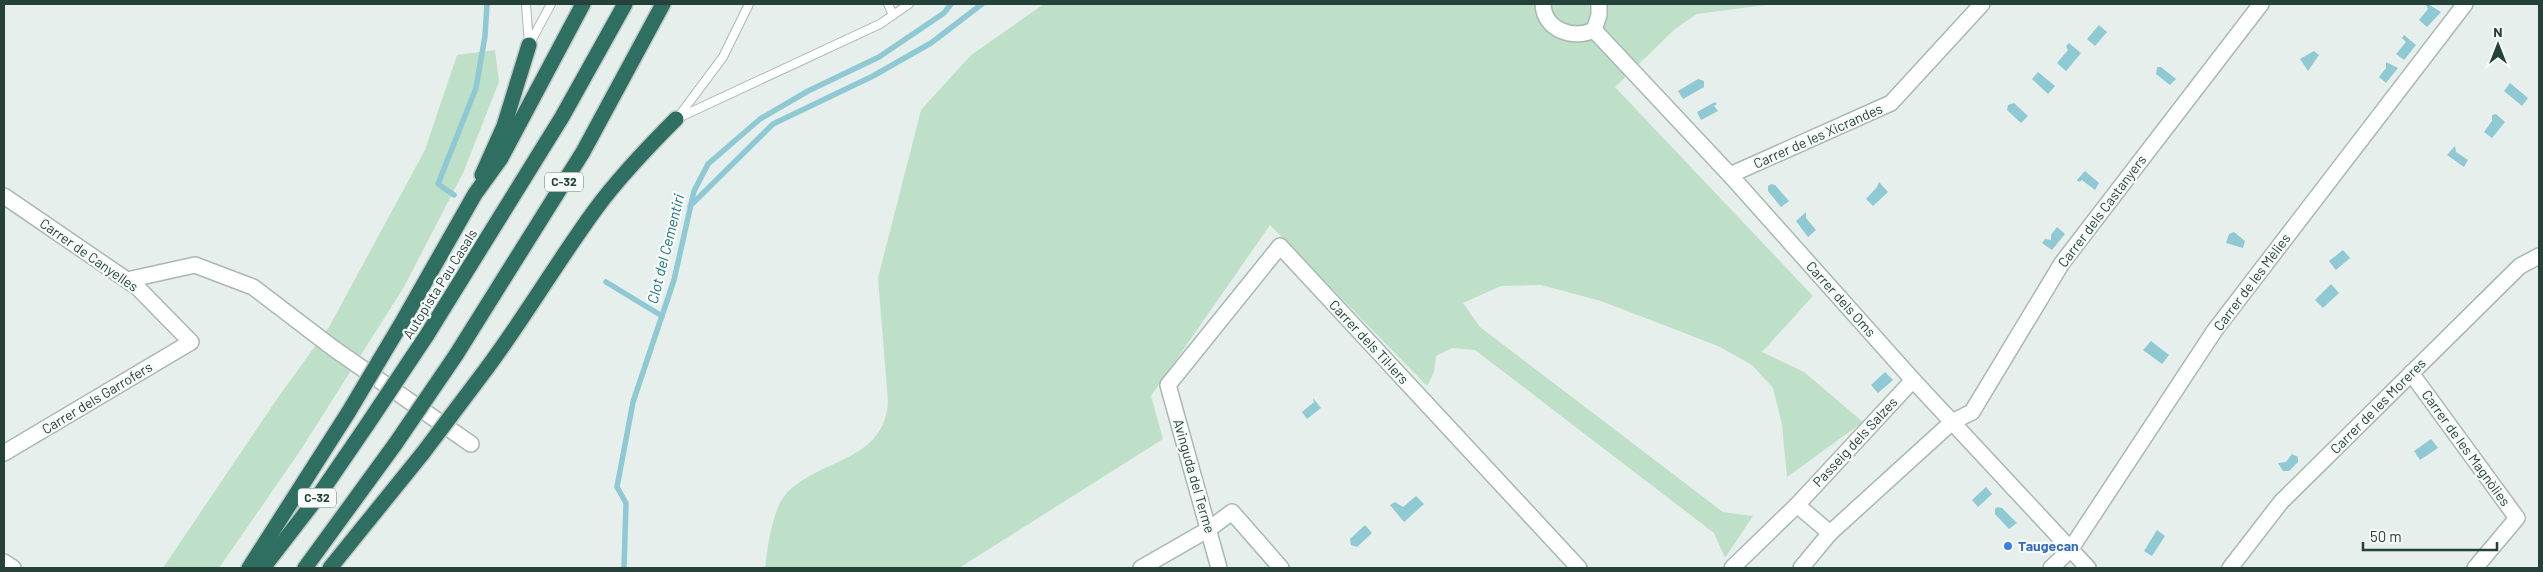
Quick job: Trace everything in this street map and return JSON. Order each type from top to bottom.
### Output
[{"type":"highway","points":[[474,194],[501,158],[583,4]]},
{"type":"highway","name":"Autopista Pau Casals","points":[[263,568],[316,498],[428,335],[562,117],[624,4]]},
{"type":"highway","name":"C-32","points":[[305,568],[396,443],[456,355],[582,152],[663,4]]},
{"type":"highway","points":[[248,568],[348,413],[404,319],[474,194],[504,126],[529,45]]},
{"type":"highway","points":[[330,568],[424,453],[487,368],[595,210],[638,156],[676,119]]},
{"type":"street","points":[[1543,4],[1543,11],[1550,25],[1561,31],[1583,35],[1594,30],[1599,15],[1599,4]]},
{"type":"street","name":"Carrer de les Xicrandes","points":[[1730,176],[1891,103],[1982,4]]},
{"type":"street","name":"Carrer dels Castanyers","points":[[1952,422],[1972,412],[2062,263],[2261,4]]},
{"type":"street","name":"Carrer de les Mèlies","points":[[2051,568],[2070,550],[2215,330],[2466,4]]},
{"type":"street","name":"Carrer dels Oms","points":[[1594,30],[1730,176],[1913,380],[2088,568]]},
{"type":"street","name":"Carrer de Canyelles","points":[[4,196],[137,287],[190,342]]},
{"type":"street","name":"Carrer dels Til·lers","points":[[1168,385],[1280,246],[1580,568]]},
{"type":"street","name":"Carrer de les Moreres","points":[[2230,568],[2281,502],[2520,266],[2539,256]]},
{"type":"street","points":[[127,280],[195,266],[253,287],[333,348],[471,444]]},
{"type":"street","name":"Carrer dels Garrofers","points":[[4,454],[190,342]]},
{"type":"street","name":"Carrer de les Magnòlies","points":[[2411,373],[2517,518],[2475,568]]},
{"type":"street","name":"Passeig dels Salzes","points":[[1732,568],[1797,505],[1913,380]]},
{"type":"street","name":"Avinguda del Terme","points":[[1168,385],[1219,568]]},
{"type":"street","points":[[1801,568],[1830,533],[1952,422]]},
{"type":"street","points":[[1797,505],[1830,533]]},
{"type":"street","points":[[1140,568],[1209,529],[1232,512],[1281,568]]},
{"type":"street","points":[[4,562],[13,568]]},
{"type":"lane","points":[[526,4],[529,45]]},
{"type":"lane","points":[[529,45],[551,4]]},
{"type":"lane","points":[[676,119],[723,56],[749,4]]},
{"type":"lane","points":[[888,4],[893,15]]},
{"type":"lane","points":[[676,119],[880,24],[909,4]]},
{"type":"green space","points":[[1044,4],[1772,4],[1697,14],[1675,29],[1615,87],[1813,296],[1762,352],[1804,372],[1863,422],[1787,477],[1782,425],[1773,388],[1752,365],[1718,346],[1601,301],[1541,285],[1501,286],[1463,303],[1480,327],[1723,512],[1753,516],[1725,558],[1714,533],[1475,350],[1452,348],[1436,356],[1434,372],[1427,386],[1270,225],[1151,396],[1163,439],[959,568],[765,568],[774,519],[785,495],[814,473],[862,448],[875,437],[884,422],[888,402],[878,278],[921,110],[971,55]]},
{"type":"green space","points":[[495,50],[499,82],[463,173],[404,287],[300,451],[219,568],[163,568],[279,396],[329,327],[425,150],[457,55]]},
{"type":"water","points":[[2428,4],[2441,12],[2427,27],[2419,20],[2428,9],[2426,5]]},
{"type":"water","points":[[2099,25],[2107,32],[2095,46],[2087,39]]},
{"type":"water","points":[[2404,35],[2416,45],[2404,60],[2396,54],[2406,42],[2402,38]]},
{"type":"water","points":[[2069,43],[2081,53],[2066,71],[2057,63],[2068,50],[2066,46]]},
{"type":"water","points":[[2314,51],[2319,55],[2308,71],[2300,59]]},
{"type":"water","points":[[2386,62],[2398,68],[2386,83],[2379,77],[2386,68]]},
{"type":"water","points":[[2157,67],[2161,67],[2176,79],[2170,85],[2156,74]]},
{"type":"water","points":[[2038,72],[2055,86],[2048,94],[2032,79]]},
{"type":"water","points":[[1698,79],[1704,81],[1704,87],[1683,99],[1678,91]]},
{"type":"water","points":[[2510,83],[2528,98],[2522,106],[2504,91]]},
{"type":"water","points":[[1715,102],[1717,104],[1714,106],[1718,111],[1701,120],[1697,112]]},
{"type":"water","points":[[2014,103],[2028,116],[2021,123],[2007,110],[2008,105]]},
{"type":"water","points":[[2496,114],[2505,122],[2492,138],[2484,132],[2492,121],[2492,115]]},
{"type":"water","points":[[2455,146],[2456,152],[2468,160],[2464,167],[2447,155]]},
{"type":"water","points":[[2085,171],[2099,183],[2095,190],[2082,180],[2079,182],[2077,180]]},
{"type":"water","points":[[1879,182],[1888,192],[1873,206],[1866,199]]},
{"type":"water","points":[[1771,184],[1775,185],[1789,201],[1781,207],[1768,191],[1768,186]]},
{"type":"water","points":[[1806,212],[1806,218],[1816,230],[1808,237],[1796,221]]},
{"type":"water","points":[[2057,227],[2065,234],[2052,250],[2042,243],[2045,239],[2051,240],[2051,235]]},
{"type":"water","points":[[2234,232],[2245,241],[2243,248],[2226,243],[2229,234]]},
{"type":"water","points":[[2343,250],[2350,258],[2336,270],[2329,261]]},
{"type":"water","points":[[2331,284],[2339,293],[2323,308],[2315,300]]},
{"type":"water","points":[[2151,341],[2169,355],[2162,364],[2143,350]]},
{"type":"water","points":[[1885,372],[1893,380],[1878,393],[1871,385]]},
{"type":"water","points":[[1313,398],[1321,408],[1307,419],[1302,412],[1314,402]]},
{"type":"water","points":[[2431,439],[2438,448],[2420,460],[2414,451]]},
{"type":"water","points":[[2292,454],[2298,457],[2298,462],[2289,471],[2283,471],[2278,463],[2286,462]]},
{"type":"water","points":[[1986,487],[1992,494],[1978,507],[1972,500]]},
{"type":"water","points":[[1416,496],[1424,504],[1404,522],[1390,505],[1395,502],[1403,507]]},
{"type":"water","points":[[1997,507],[2002,508],[2017,523],[2009,529],[1995,514]]},
{"type":"water","points":[[1365,525],[1372,533],[1357,547],[1351,545],[1350,539]]},
{"type":"water","points":[[2157,530],[2165,536],[2152,556],[2144,551]]},
{"type":"waterway","points":[[454,195],[438,184],[476,88],[485,36],[487,4]]},
{"type":"waterway","name":"Clot del Cementiri","points":[[624,568],[626,503],[617,487],[633,402],[674,280],[694,191],[708,164],[760,119],[808,91],[879,57],[944,13],[951,4]]},
{"type":"waterway","points":[[690,206],[773,124],[873,76],[931,43],[982,4]]},
{"type":"waterway","points":[[606,282],[662,316]]},
{"type":"place","name":"Taugecan","points":[[2008,546]]}]
